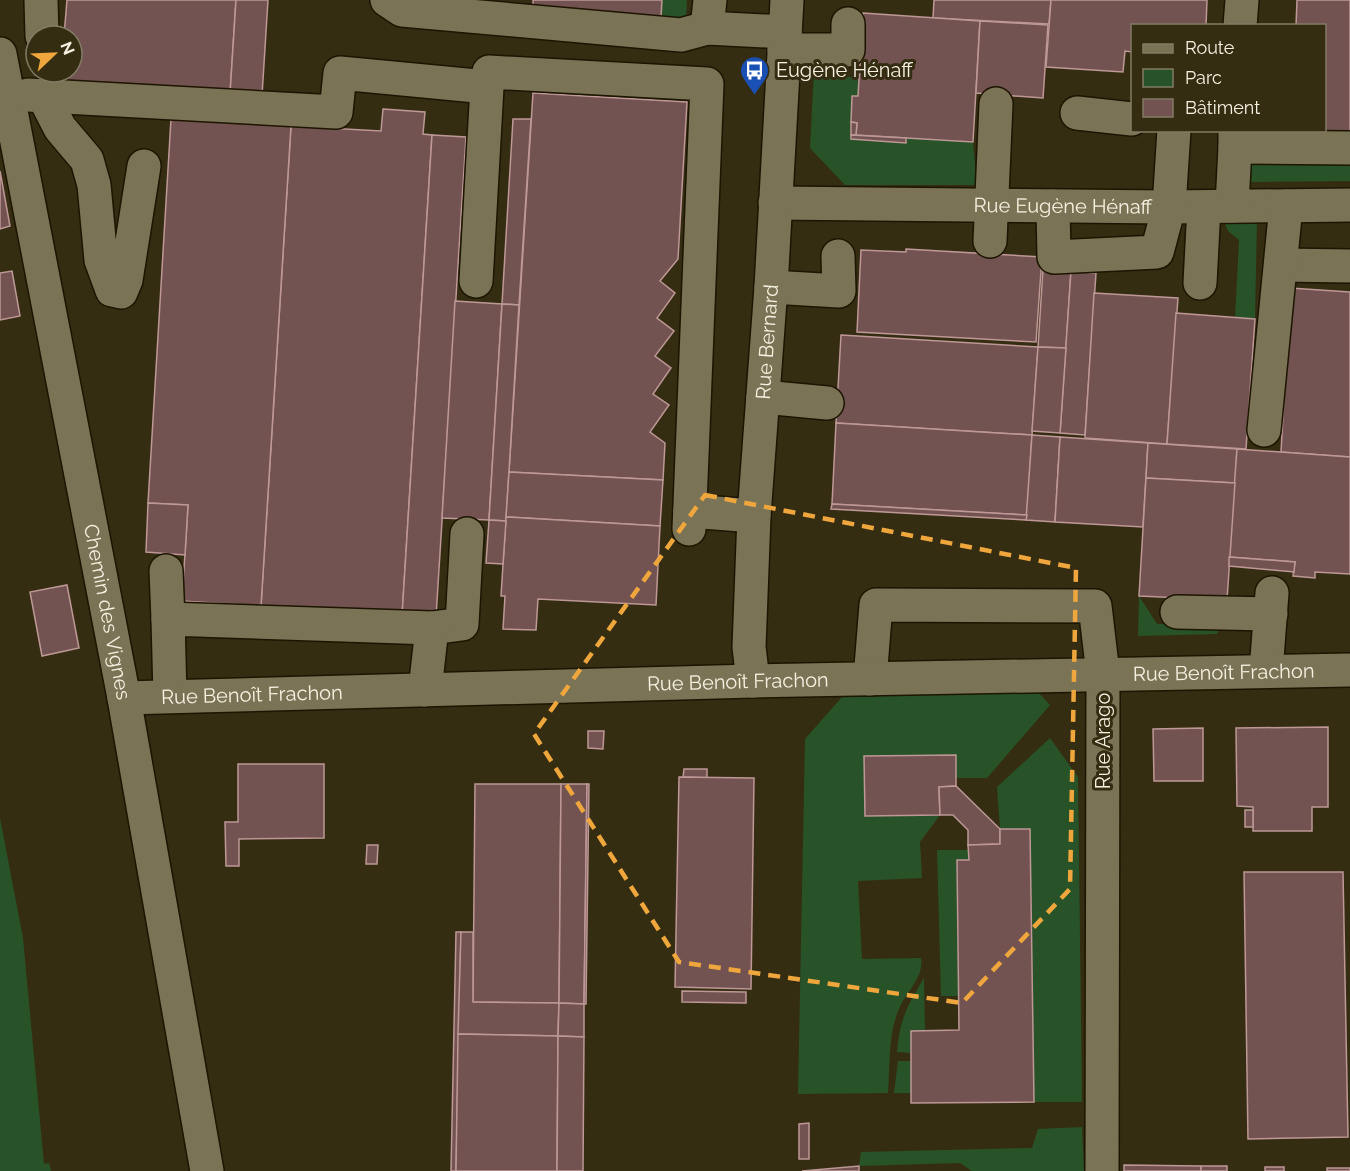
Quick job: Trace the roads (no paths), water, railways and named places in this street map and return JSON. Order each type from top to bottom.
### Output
[{"type":"street","points":[[41,0],[42,24]]},
{"type":"street","points":[[387,0],[402,10],[681,35],[709,14],[784,41],[848,51],[848,24]]},
{"type":"street","name":"Rue Bernard","points":[[753,681],[749,647],[754,516],[771,287],[787,0]]},
{"type":"street","points":[[1240,24],[1242,0]]},
{"type":"street","name":"Chemin des Vignes","points":[[0,54],[30,91],[124,698],[207,1171]]},
{"type":"street","points":[[476,281],[489,72],[707,84],[690,520],[754,516]]},
{"type":"street","points":[[30,91],[336,112],[340,73],[487,87]]},
{"type":"street","points":[[30,91],[87,160],[94,185],[101,260],[112,290],[122,292],[126,280],[144,166]]},
{"type":"street","points":[[990,241],[996,104]]},
{"type":"street","points":[[1077,113],[1131,119]]},
{"type":"street","points":[[1053,206],[1054,257],[1157,252],[1169,207],[1174,132]]},
{"type":"street","points":[[1200,283],[1235,139],[1350,148]]},
{"type":"street","name":"Rue Eugène Hénaff","points":[[775,203],[1169,207],[1350,205]]},
{"type":"street","points":[[1264,430],[1286,206]]},
{"type":"street","points":[[771,287],[839,291],[838,256]]},
{"type":"street","points":[[1281,265],[1350,266]]},
{"type":"street","points":[[763,397],[827,403]]},
{"type":"street","points":[[168,619],[432,628],[462,624],[467,534]]},
{"type":"street","points":[[166,571],[170,696]]},
{"type":"street","points":[[1177,612],[1271,603],[1266,671]]},
{"type":"street","name":"Rue Arago","points":[[870,679],[876,605],[1095,606],[1103,674],[1102,1171]]},
{"type":"street","points":[[425,690],[432,628]]},
{"type":"street","name":"Rue Benoît Frachon","points":[[124,698],[753,681],[1350,670]]},
{"type":"place","name":"Eugène Hénaff","points":[[755,96]]}]
